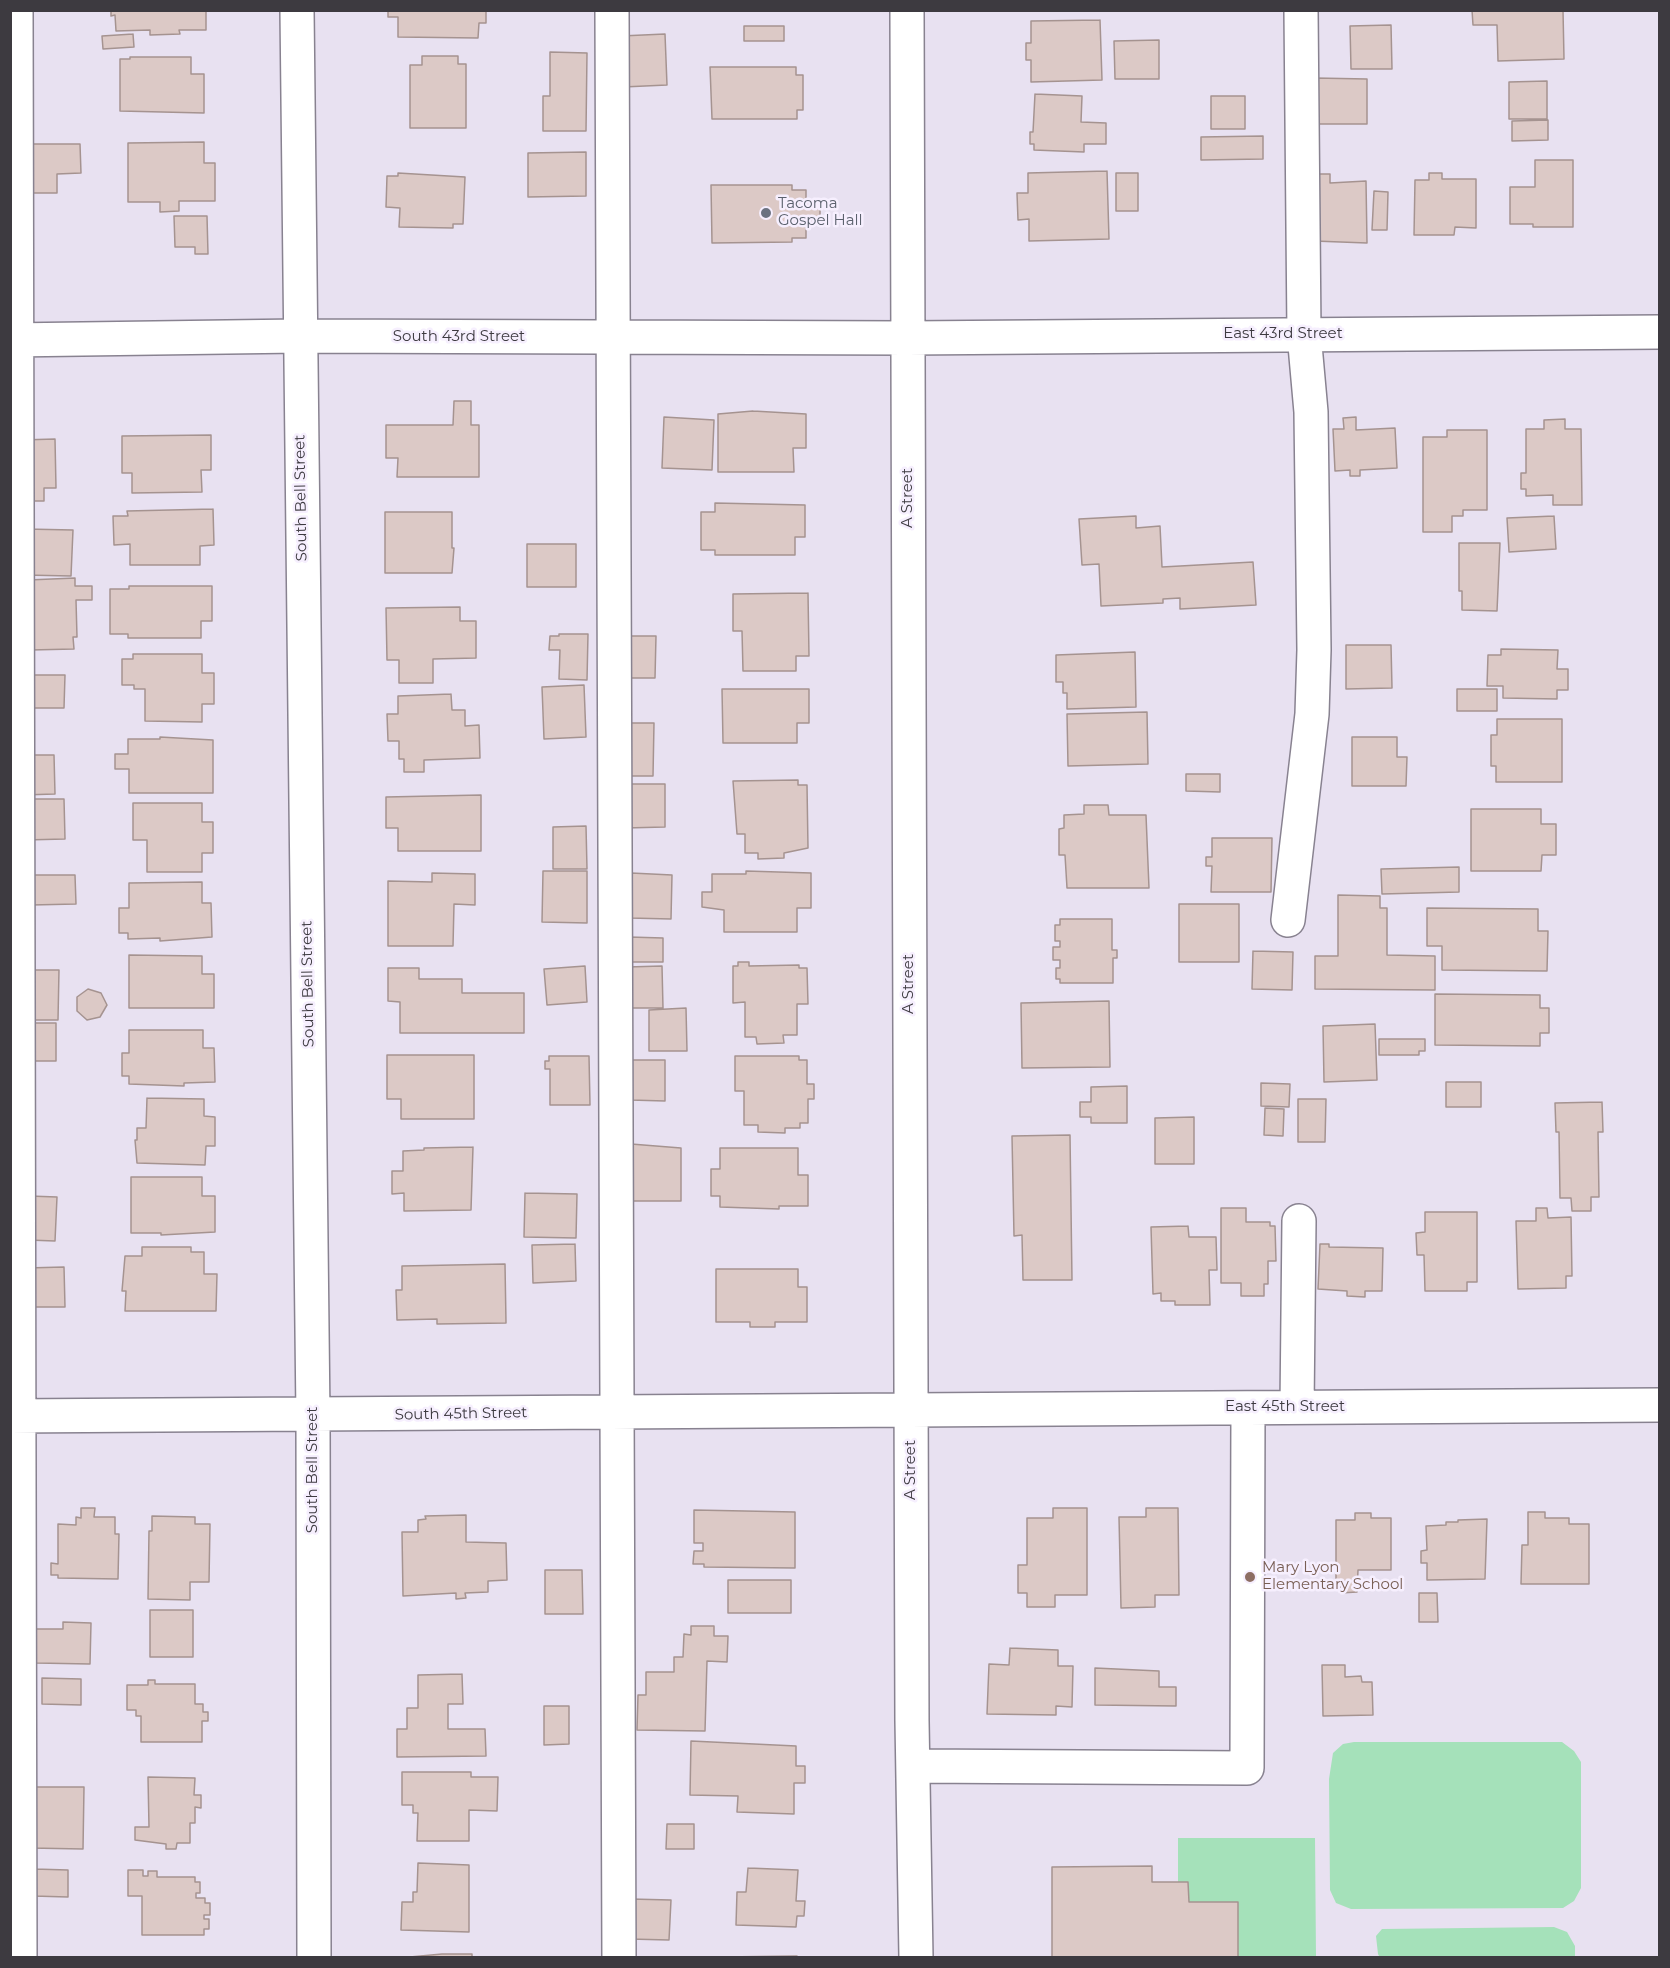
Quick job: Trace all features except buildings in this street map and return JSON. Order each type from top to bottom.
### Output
[{"type":"street","points":[[16,10],[14,1416],[20,1958]]},
{"type":"street","name":"South Bell Street","points":[[297,10],[313,1416],[314,1958]]},
{"type":"street","points":[[612,10],[619,1958]]},
{"type":"street","name":"A Street","points":[[907,10],[911,1409],[916,1958]]},
{"type":"street","points":[[1288,920],[1312,714],[1314,650],[1311,412],[1304,334],[1301,10]]},
{"type":"street","name":"East 43rd Street","points":[[908,338],[1659,332]]},
{"type":"street","name":"South 43rd Street","points":[[14,340],[299,336],[908,338]]},
{"type":"street","points":[[1297,1407],[1299,1221]]},
{"type":"street","name":"East 45th Street","points":[[911,1409],[1659,1405]]},
{"type":"street","points":[[913,1766],[1247,1768],[1248,1408]]},
{"type":"street","name":"South 45th Street","points":[[14,1416],[313,1416],[911,1409]]},
{"type":"green space","points":[[1354,1742],[1562,1742],[1574,1751],[1581,1762],[1581,1888],[1574,1901],[1563,1908],[1351,1909],[1336,1903],[1330,1890],[1329,1779],[1333,1753],[1343,1744]]},
{"type":"green space","points":[[1178,1838],[1315,1838],[1316,1957],[1238,1957],[1238,1902],[1189,1902],[1178,1882]]},
{"type":"green space","points":[[1554,1927],[1567,1932],[1575,1946],[1575,1957],[1380,1958],[1376,1936],[1382,1929]]},
{"type":"place","name":"Tacoma Gospel Hall","points":[[766,213]]},
{"type":"place","name":"Mary Lyon Elementary School","points":[[1250,1577]]}]
